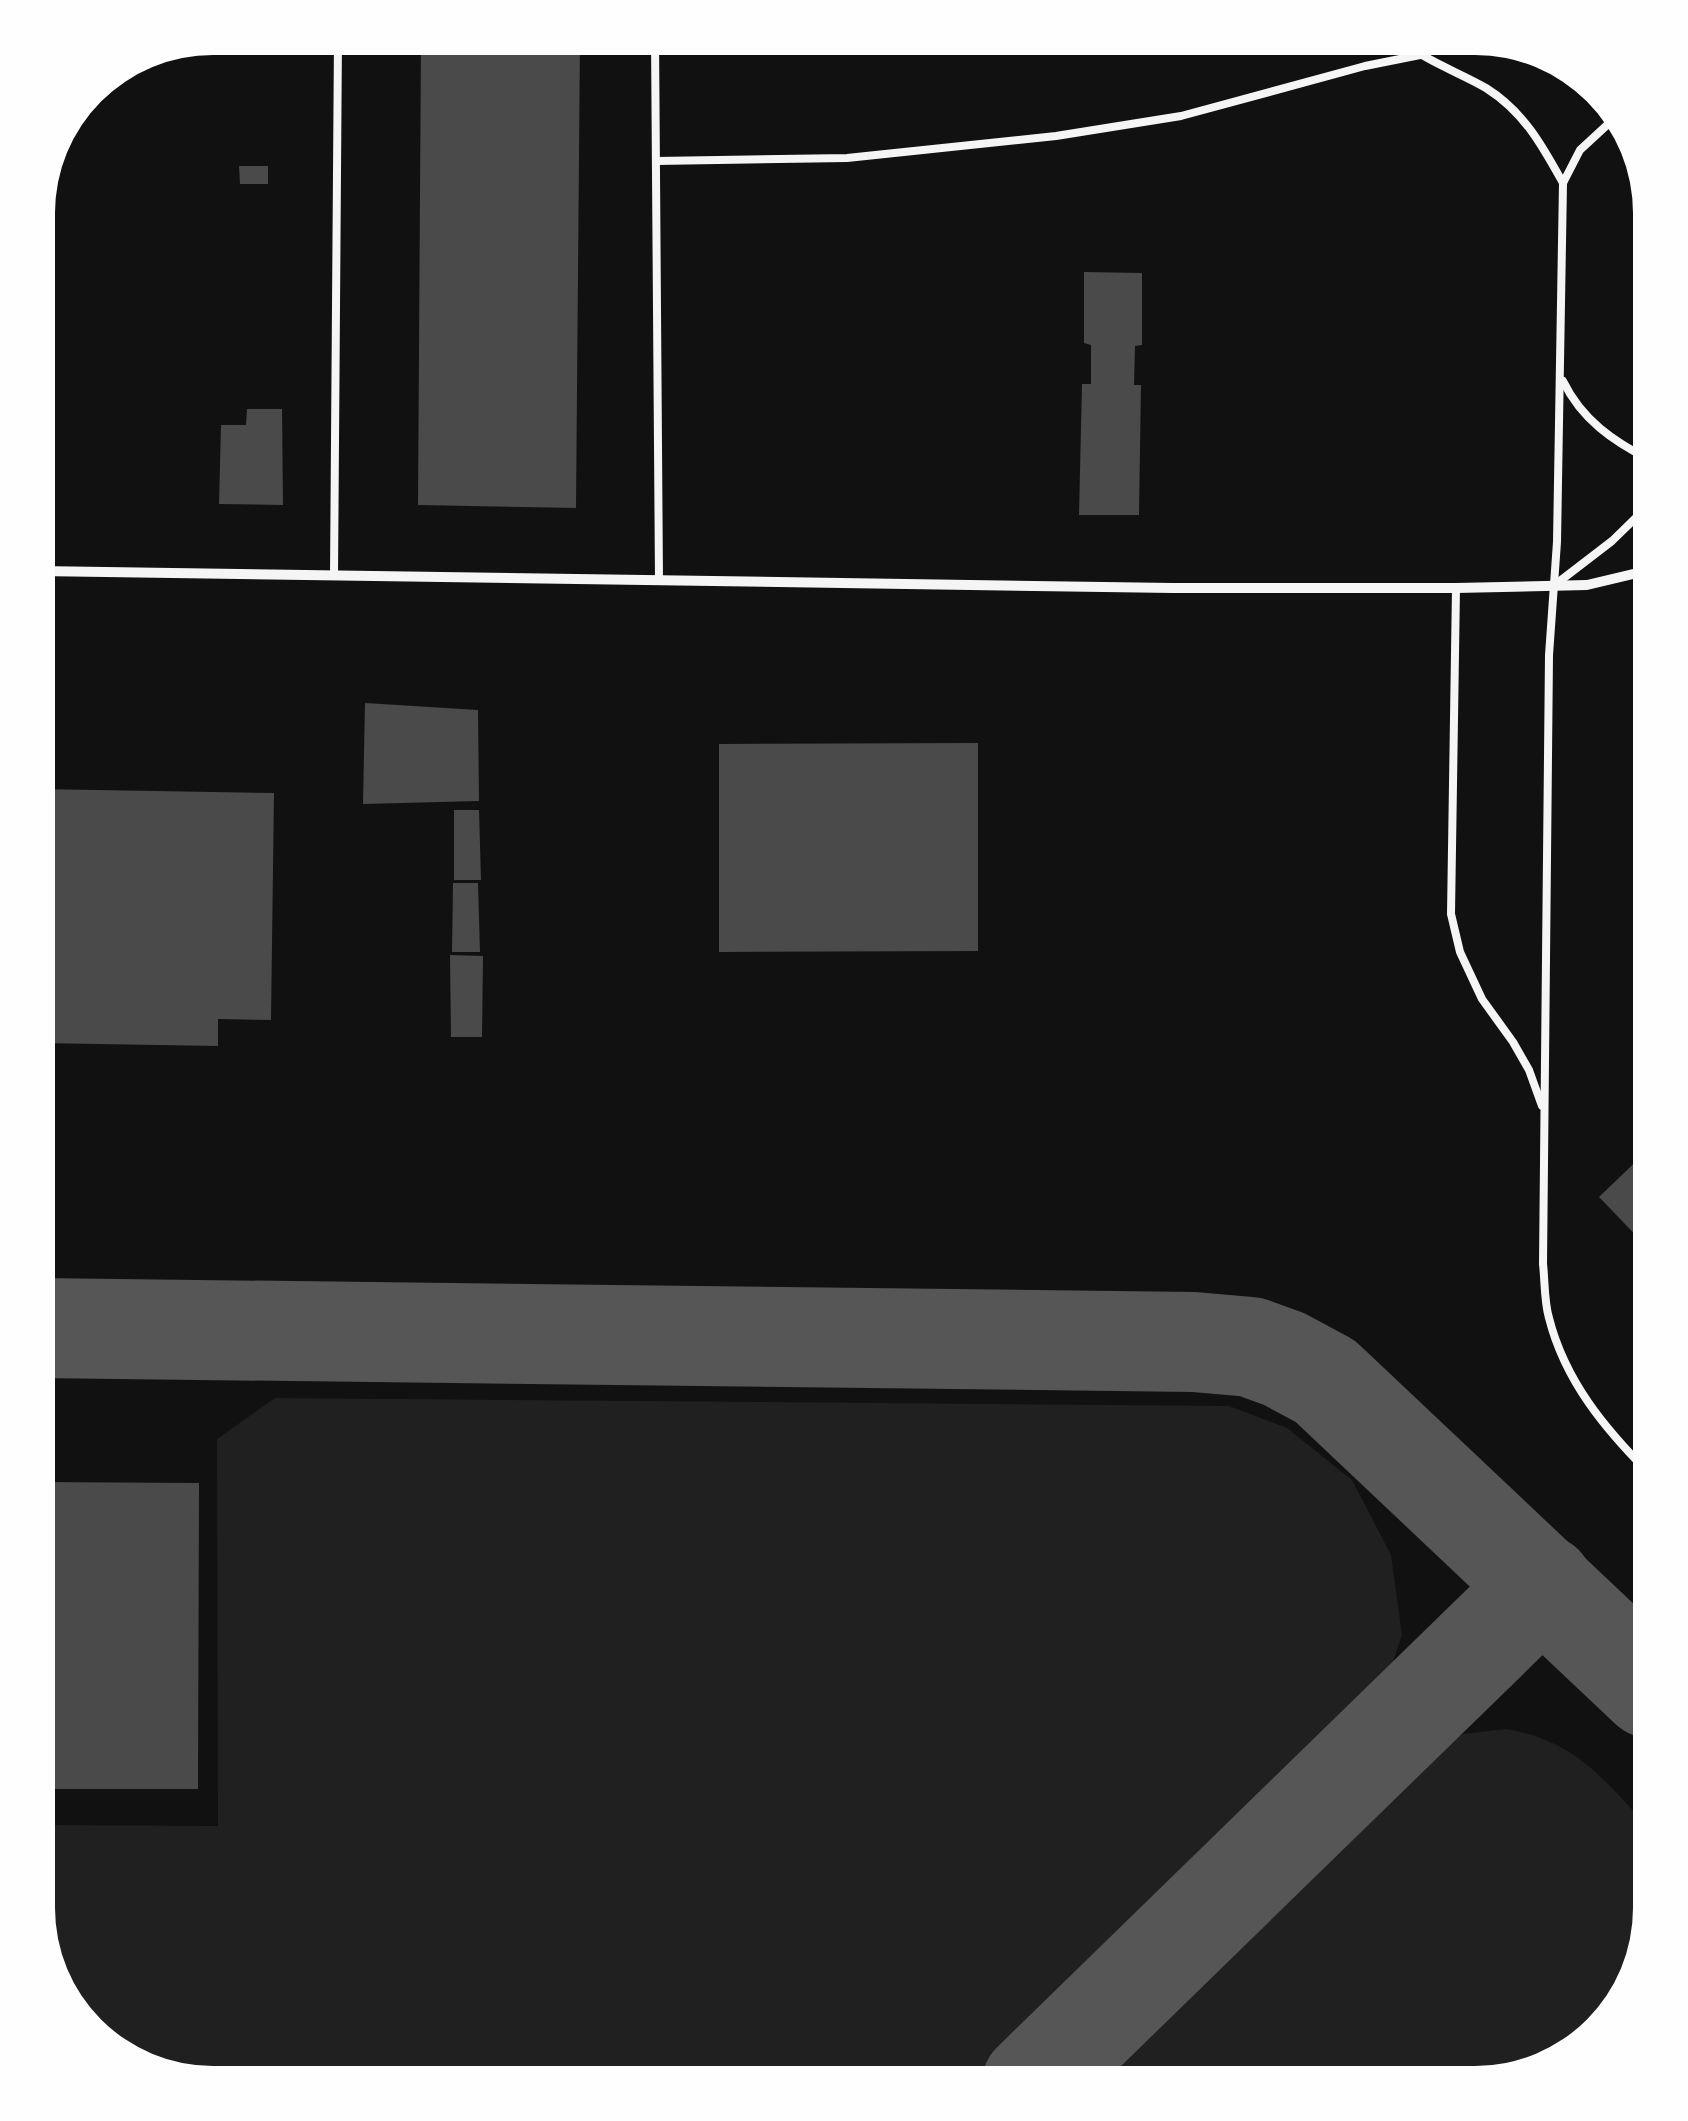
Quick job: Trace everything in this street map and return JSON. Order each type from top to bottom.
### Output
[{"type":"street","points":[[55,571],[1456,588],[1587,585],[1633,574]]},
{"type":"lane","points":[[334,576],[338,55]]},
{"type":"lane","points":[[655,55],[659,580]]},
{"type":"lane","points":[[656,161],[847,158],[1056,136],[1181,116],[1420,55],[1488,90],[1534,129],[1564,183]]},
{"type":"lane","points":[[1607,126],[1580,150],[1564,183],[1560,276],[1562,378],[1547,744],[1543,1264],[1548,1316],[1566,1366],[1591,1409],[1633,1455]]},
{"type":"lane","points":[[1562,378],[1589,420],[1633,451]]},
{"type":"lane","points":[[1553,587],[1633,520]]},
{"type":"lane","points":[[1456,588],[1451,914],[1460,952],[1474,984],[1514,1042],[1544,1112]]},
{"type":"shaded area","points":[[275,1398],[1229,1406],[1287,1428],[1352,1480],[1391,1555],[1402,1635],[1377,1708],[1006,2066],[182,2063],[143,2050],[109,2027],[82,1996],[67,1969],[56,1929],[55,1825],[218,1826],[217,1439]]},
{"type":"shaded area","points":[[1506,1729],[1552,1743],[1587,1765],[1633,1810],[1633,1908],[1628,1949],[1606,1996],[1579,2027],[1545,2050],[1496,2065],[1105,2066],[1397,1777],[1463,1734]]},
{"type":"building","points":[[421,55],[580,55],[576,508],[418,505]]},
{"type":"building","points":[[239,166],[268,166],[268,184],[240,184]]},
{"type":"building","points":[[1084,272],[1142,273],[1142,345],[1135,346],[1134,385],[1141,385],[1139,515],[1079,515],[1082,384],[1091,384],[1091,345],[1084,343]]},
{"type":"building","points":[[247,409],[282,409],[283,505],[219,504],[221,425],[246,425]]},
{"type":"building","points":[[365,703],[478,710],[479,801],[363,804]]},
{"type":"building","points":[[978,743],[978,951],[719,952],[719,744]]},
{"type":"building","points":[[55,789],[274,793],[271,1020],[218,1019],[218,1046],[55,1043]]},
{"type":"building","points":[[454,810],[479,810],[481,880],[454,880]]},
{"type":"building","points":[[453,883],[478,883],[480,952],[452,952]]},
{"type":"building","points":[[450,955],[483,956],[482,1037],[451,1037]]},
{"type":"building","points":[[1633,1164],[1633,1232],[1599,1197]]},
{"type":"building","points":[[55,1482],[199,1483],[198,1789],[55,1789]]},
{"type":"taxiway","points":[[55,1328],[1194,1342],[1251,1347],[1325,1381],[1633,1672]]},
{"type":"taxiway","points":[[1049,2066],[1543,1585]]}]
